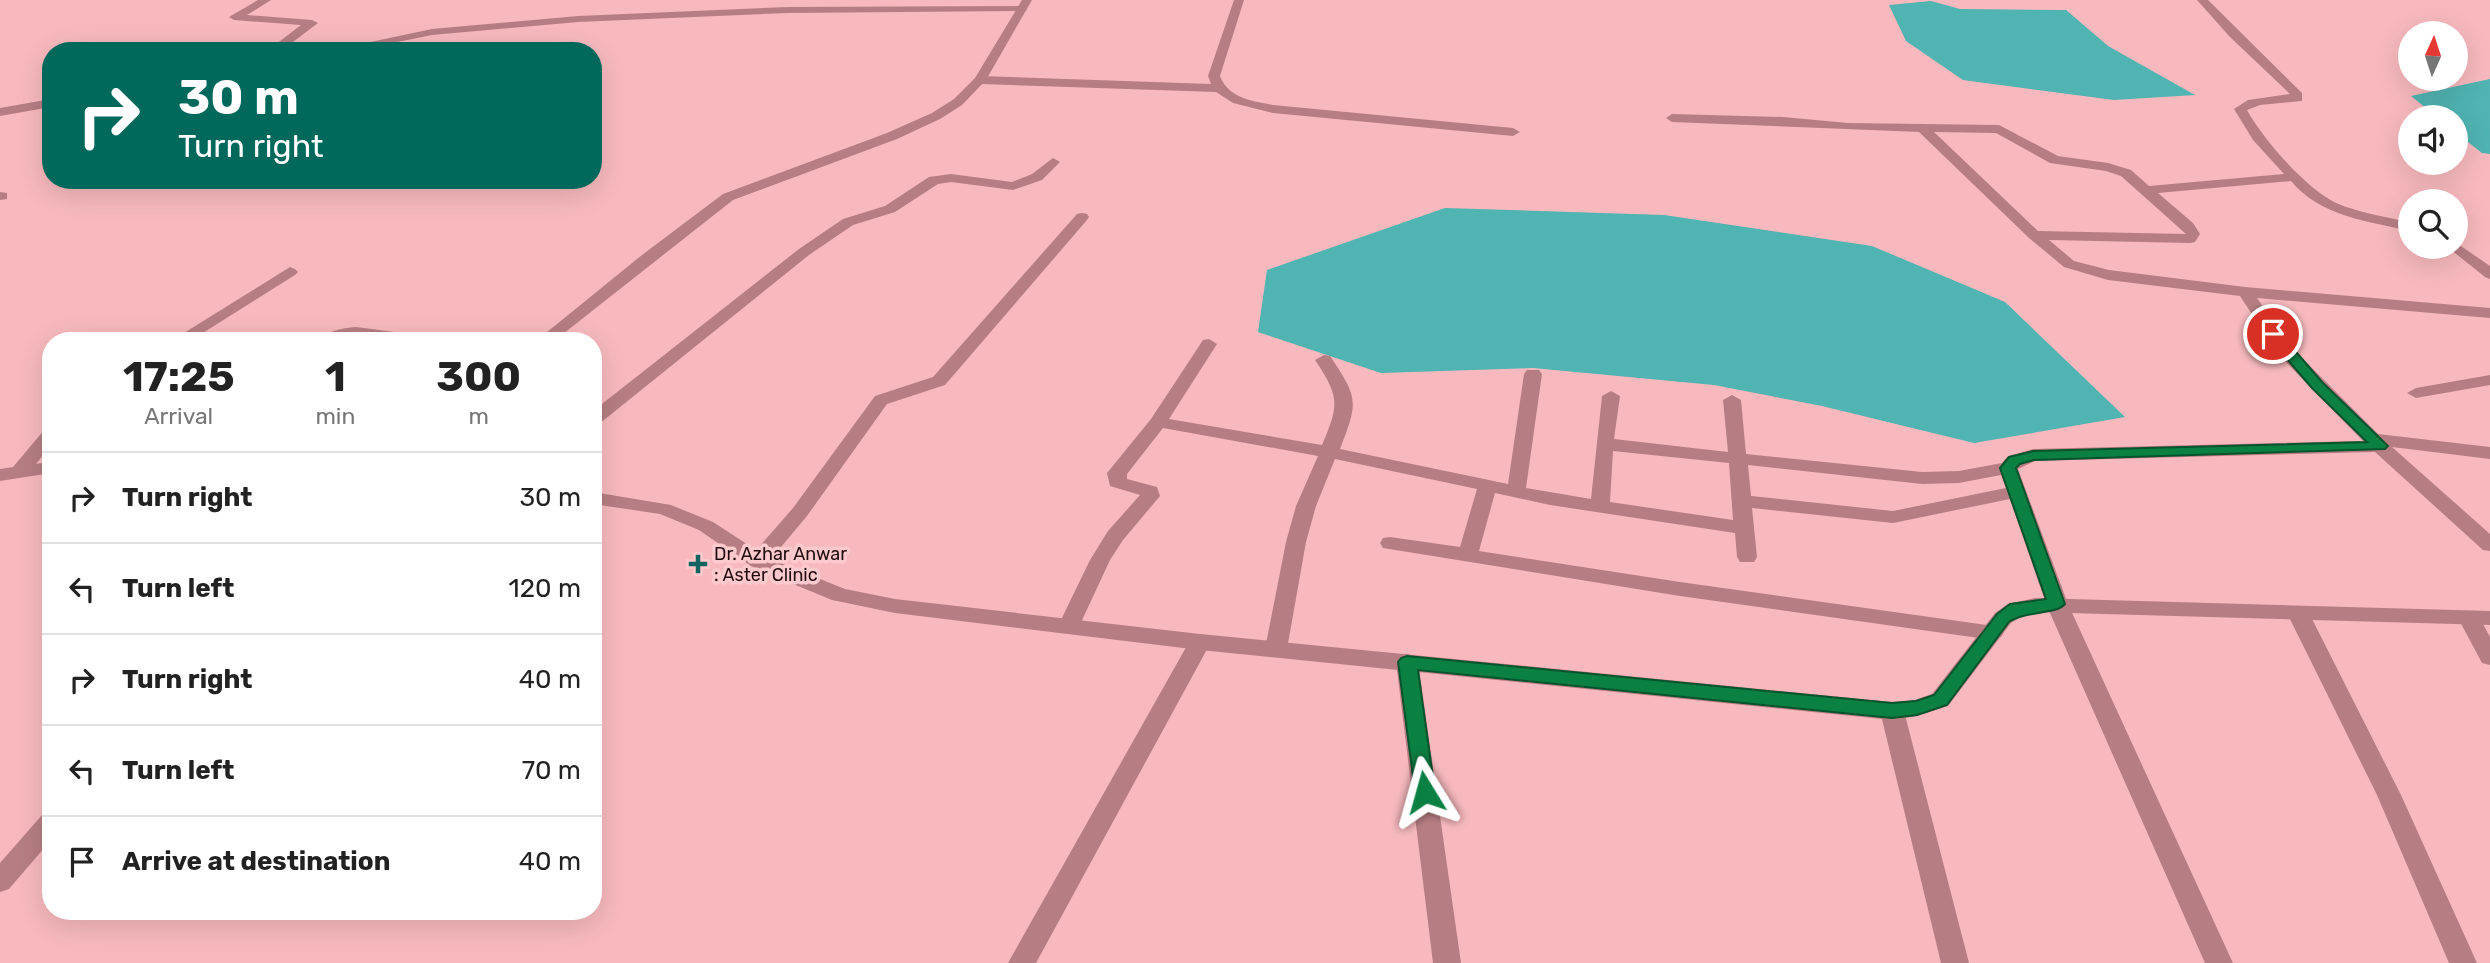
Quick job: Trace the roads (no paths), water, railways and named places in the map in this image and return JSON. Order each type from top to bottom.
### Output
[{"type":"street","points":[[266,0],[234,17],[312,23],[286,42]]},
{"type":"street","points":[[740,11],[754,0]]},
{"type":"street","points":[[831,9],[840,0]]},
{"type":"street","points":[[1218,88],[1214,76],[1239,0]]},
{"type":"street","points":[[2202,0],[2234,36],[2296,93],[2298,98],[2292,100],[2244,104],[2241,109],[2247,124],[2266,148],[2301,186],[2326,204],[2398,224]]},
{"type":"street","points":[[380,42],[432,32],[508,24],[740,11],[1025,5]]},
{"type":"street","points":[[555,332],[728,197],[892,136],[947,109],[980,80],[1025,5]]},
{"type":"street","points":[[980,80],[1218,88],[1237,100],[1273,109],[1513,132]]},
{"type":"street","points":[[0,112],[42,105]]},
{"type":"street","points":[[1672,118],[1772,120],[1848,127],[1998,129],[2055,160],[2118,170],[2146,190],[2188,226],[2193,234],[2190,239],[2034,235]]},
{"type":"street","points":[[1922,128],[2057,257],[2085,270],[2245,292],[2490,313]]},
{"type":"street","points":[[602,413],[804,252],[848,222],[890,209],[933,180],[951,178],[1013,186],[1037,177],[1053,162]]},
{"type":"street","points":[[2146,190],[2295,177]]},
{"type":"street","points":[[758,561],[800,512],[881,400],[899,392],[931,387],[939,381],[1082,217]]},
{"type":"street","points":[[2468,256],[2490,274]]},
{"type":"street","points":[[193,332],[290,272]]},
{"type":"street","points":[[2245,292],[2285,351],[2376,442],[2490,545]]},
{"type":"street","points":[[1069,626],[1100,560],[1115,536],[1150,496],[1150,491],[1117,482],[1116,478],[1158,422],[1209,344]]},
{"type":"street","points":[[1276,649],[1296,542],[1306,506],[1347,404],[1347,394],[1324,360]]},
{"type":"street","points":[[1516,493],[1533,374]]},
{"type":"street","points":[[2416,393],[2490,380]]},
{"type":"street","points":[[1600,506],[1604,444],[1611,396]]},
{"type":"street","points":[[1732,400],[1747,557]]},
{"type":"street","points":[[1158,422],[1329,452],[1516,493],[1745,528]]},
{"type":"street","points":[[10,474],[42,442]]},
{"type":"street","points":[[1604,444],[1931,479],[2008,468],[2014,461],[2033,455],[2376,442],[2490,453]]},
{"type":"street","points":[[2008,468],[2057,604],[2219,963]]},
{"type":"street","points":[[10,474],[42,469]]},
{"type":"street","points":[[1468,555],[1488,487]]},
{"type":"street","points":[[1741,501],[1893,517],[2017,492]]},
{"type":"street","points":[[602,499],[664,509],[706,526],[758,561],[840,595],[895,606],[1200,642],[1892,710],[1917,708],[1940,700],[2003,618],[2016,609],[2057,604],[2479,618],[2490,657]]},
{"type":"street","points":[[1390,543],[1667,587],[1993,632]]},
{"type":"street","points":[[2298,613],[2389,795],[2463,963]]},
{"type":"street","points":[[1022,963],[1049,908],[1116,796],[1200,642]]},
{"type":"street","points":[[1407,662],[1447,963]]},
{"type":"street","points":[[1892,710],[1955,963]]},
{"type":"street","points":[[0,881],[11,859],[42,830]]},
{"type":"water","points":[[1931,1],[1960,9],[2066,10],[2108,46],[2195,95],[2114,100],[1963,80],[1906,41],[1889,5]]},
{"type":"water","points":[[2490,79],[2490,154],[2482,153],[2468,142],[2468,105],[2422,105],[2411,96],[2434,91],[2468,91],[2468,84]]},
{"type":"water","points":[[1445,208],[1664,215],[1872,246],[2005,302],[2125,417],[1974,443],[1822,406],[1714,385],[1533,368],[1381,373],[1258,332],[1267,270]]},
{"type":"place","name":"Dr. Azhar Anwar : Aster Clinic","points":[[698,564]]}]
